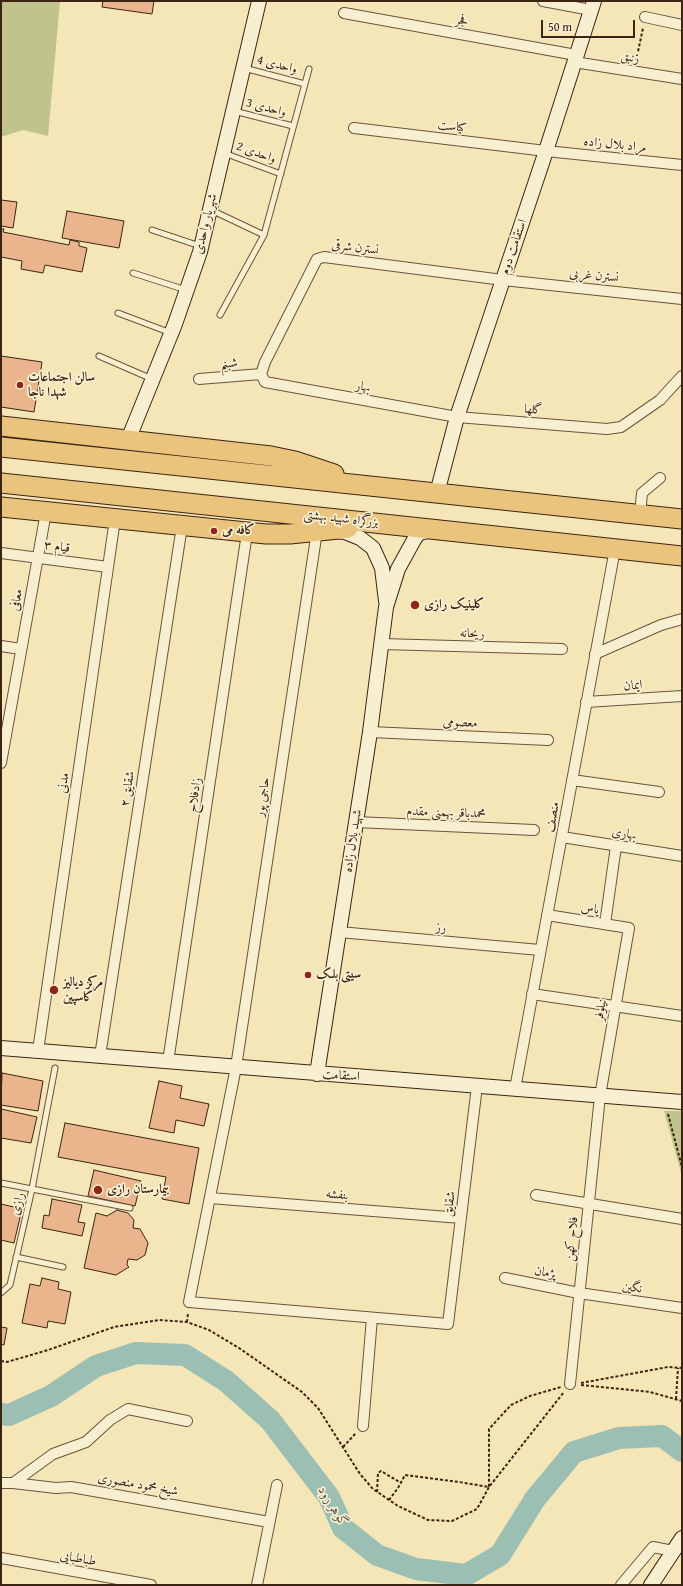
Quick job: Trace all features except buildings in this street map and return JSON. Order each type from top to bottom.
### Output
[{"type":"highway","points":[[1,426],[282,458],[367,486]]},
{"type":"highway","points":[[1,447],[682,519]]},
{"type":"highway","name":"بزرگراه شهید بهشتی","points":[[1,483],[682,556]]},
{"type":"highway","points":[[1,507],[247,533],[279,535],[386,524]]},
{"type":"main road","name":"شهریار واحدی","points":[[128,440],[172,333],[201,247],[259,1]]},
{"type":"main road","name":"استقامت دوم","points":[[437,493],[457,417],[546,151],[592,6]]},
{"type":"main road","name":"شهید بلال زاده","points":[[316,1074],[370,732],[386,607],[398,569],[415,538],[419,534],[438,530]]},
{"type":"main road","name":"شهید بلال زاده","points":[[316,531],[345,532],[360,538],[373,548],[382,568],[386,607]]},
{"type":"main road","name":"استقامت","points":[[1,1048],[682,1102]]},
{"type":"main road","points":[[651,1585],[682,1538]]},
{"type":"street","points":[[543,1],[592,6]]},
{"type":"street","name":"فجر","points":[[344,13],[575,59]]},
{"type":"street","points":[[645,17],[682,25]]},
{"type":"street","name":"زنبق","points":[[575,59],[633,72],[682,79]]},
{"type":"street","name":"کیاست","points":[[354,128],[546,151]]},
{"type":"street","name":"مراد بلال زاده","points":[[546,151],[682,165]]},
{"type":"street","name":"نسترن شرقی","points":[[263,378],[265,362],[318,259],[324,257],[502,280]]},
{"type":"street","name":"نسترن غربی","points":[[502,280],[682,299]]},
{"type":"street","name":"گلها","points":[[457,417],[607,429],[620,427],[660,400],[682,376]]},
{"type":"street","name":"شبنم","points":[[199,379],[263,378]]},
{"type":"street","name":"بهار","points":[[263,378],[457,417]]},
{"type":"street","points":[[640,515],[642,493],[660,478]]},
{"type":"street","name":"معافی","points":[[1,763],[46,512]]},
{"type":"street","name":"مدنی","points":[[38,1051],[115,519]]},
{"type":"street","name":"شقایق ۲","points":[[100,1056],[182,526]]},
{"type":"street","name":"حاجی پور","points":[[236,1067],[316,531]]},
{"type":"street","name":"زادفلاح","points":[[168,1062],[247,533]]},
{"type":"street","name":"منصف","points":[[515,1089],[615,549]]},
{"type":"street","name":"قیام ۳","points":[[1,553],[108,567]]},
{"type":"street","points":[[595,654],[661,625],[682,619]]},
{"type":"street","name":"ریحانه","points":[[381,644],[562,649]]},
{"type":"street","points":[[1,646],[21,649]]},
{"type":"street","name":"ایمان","points":[[586,702],[682,696]]},
{"type":"street","name":"معصومی","points":[[370,732],[548,740]]},
{"type":"street","points":[[572,780],[659,792]]},
{"type":"street","name":"محمدباقر بهمنی مقدم","points":[[356,822],[534,830]]},
{"type":"street","name":"بهاری","points":[[562,837],[682,856]]},
{"type":"street","points":[[604,924],[616,846]]},
{"type":"street","name":"یاس","points":[[547,915],[629,928]]},
{"type":"street","name":"نیلوفر","points":[[600,1096],[629,928]]},
{"type":"street","name":"رز","points":[[339,932],[540,950]]},
{"type":"street","points":[[532,994],[682,1016]]},
{"type":"street","points":[[236,1067],[190,1302],[372,1318],[363,1426]]},
{"type":"street","name":"شقایق","points":[[372,1318],[448,1324],[477,1086]]},
{"type":"street","name":"فلاح کهن","points":[[570,1384],[600,1096]]},
{"type":"street","points":[[536,1195],[682,1219]]},
{"type":"street","name":"بنفشه","points":[[210,1198],[461,1218]]},
{"type":"street","name":"پژمان","points":[[505,1278],[579,1294]]},
{"type":"street","name":"نگین","points":[[579,1294],[682,1308]]},
{"type":"street","points":[[13,1483],[53,1454],[86,1442],[110,1420],[128,1409],[187,1422]]},
{"type":"street","name":"شیخ محمود منصوری","points":[[1,1483],[56,1488],[71,1487],[269,1522]]},
{"type":"street","points":[[257,1585],[277,1485]]},
{"type":"street","points":[[621,1585],[653,1546],[673,1551]]},
{"type":"street","name":"طباطبایی","points":[[1,1558],[151,1585]]},
{"type":"lane","name":"واحدی 4","points":[[243,68],[305,84]]},
{"type":"lane","points":[[220,315],[264,235],[309,69]]},
{"type":"lane","name":"واحدی 3","points":[[233,110],[293,126]]},
{"type":"lane","name":"واحدی 2","points":[[223,153],[281,174]]},
{"type":"lane","points":[[210,209],[264,235]]},
{"type":"lane","points":[[152,230],[201,247]]},
{"type":"lane","points":[[133,273],[187,290]]},
{"type":"lane","points":[[118,313],[172,333]]},
{"type":"lane","points":[[99,356],[153,379]]},
{"type":"lane","points":[[1,1183],[32,1190],[55,1068]]},
{"type":"lane","name":"رازی","points":[[1,1293],[10,1285],[32,1190],[130,1208]]},
{"type":"lane","points":[[16,1257],[63,1267]]},
{"type":"path","points":[[633,72],[645,17]]},
{"type":"path","points":[[665,1101],[682,1167]]},
{"type":"path","points":[[1,1361],[7,1362],[48,1350],[114,1327],[159,1320],[187,1322],[210,1330],[239,1348],[302,1392],[318,1408],[360,1474],[373,1489],[389,1500],[428,1520],[452,1521],[477,1509],[489,1487],[570,1384]]},
{"type":"path","points":[[489,1487],[489,1429],[511,1405],[530,1396],[570,1384],[668,1367],[682,1368]]},
{"type":"path","points":[[676,1399],[678,1368]]},
{"type":"path","points":[[570,1384],[650,1392],[682,1401]]},
{"type":"path","points":[[343,1447],[363,1426]]},
{"type":"path","points":[[377,1492],[378,1473],[381,1471],[401,1483]]},
{"type":"path","points":[[389,1500],[405,1475],[489,1487]]},
{"type":"green space","points":[[1,1],[60,1],[48,136],[23,130],[1,137]]},
{"type":"green space","points":[[664,1111],[682,1111],[682,1177]]},
{"type":"waterway","name":"گوهر رود","points":[[1,1414],[9,1415],[51,1396],[96,1366],[136,1353],[185,1355],[226,1381],[270,1420],[329,1497],[343,1528],[377,1555],[416,1569],[466,1575],[500,1555],[535,1499],[574,1452],[619,1438],[662,1436],[682,1451]]},
{"type":"place","name":"سالن اجتماعات شهدا ناجا","points":[[20,385]]},
{"type":"place","name":"کافه می","points":[[214,531]]},
{"type":"place","name":"کلینیک رازی","points":[[415,605]]},
{"type":"place","name":"سیتی بلک","points":[[308,975]]},
{"type":"place","name":"مرکز دیالیز کاسپین","points":[[54,990]]},
{"type":"place","name":"بیمارستان رازی","points":[[98,1190]]}]
